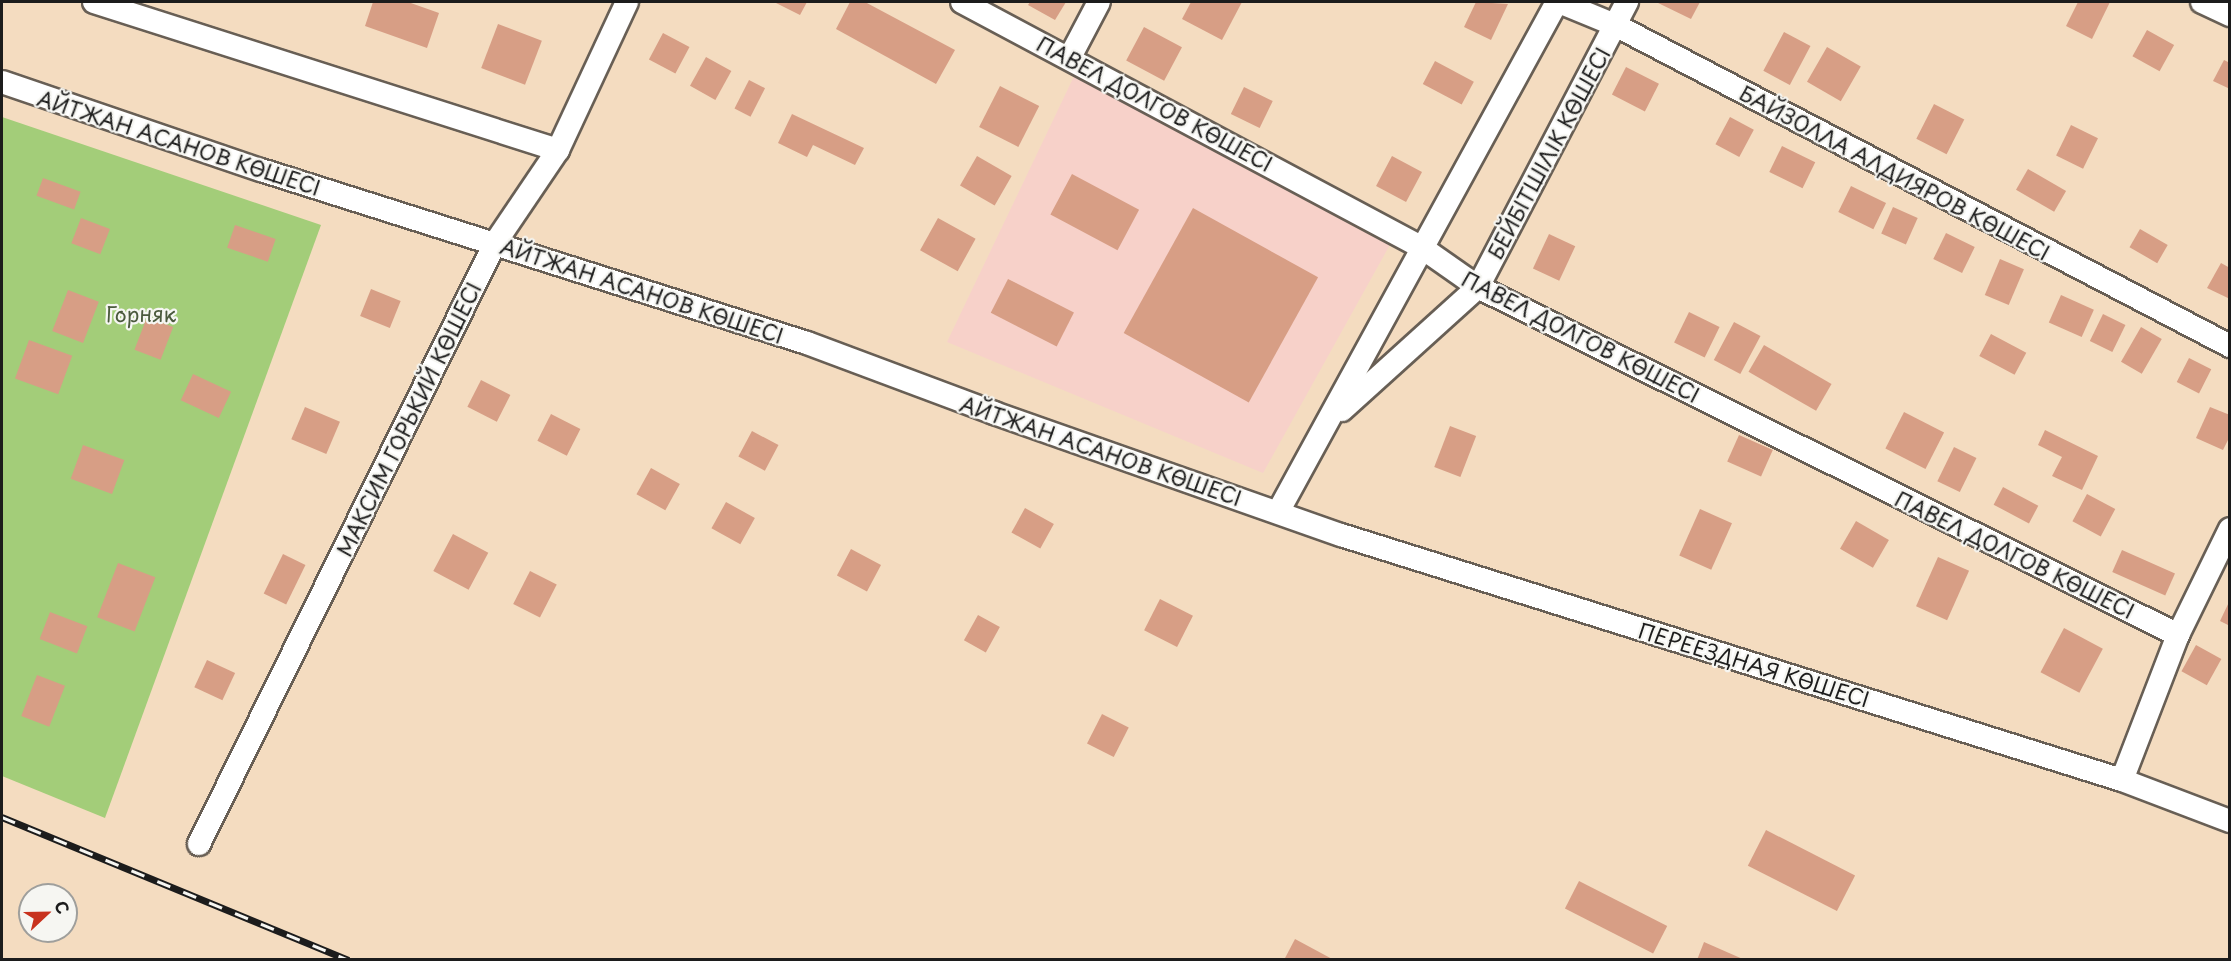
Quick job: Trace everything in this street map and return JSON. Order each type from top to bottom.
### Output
[{"type":"street","points":[[94,2],[558,150]]},
{"type":"street","name":"МАКСИМ ГОРЬКИЙ КӨШЕСІ","points":[[199,844],[495,243],[558,150],[627,2]]},
{"type":"street","name":"ПАВЕЛ ДОЛГОВ КӨШЕСІ","points":[[962,2],[1070,57],[1421,247],[1478,287],[2178,635]]},
{"type":"street","points":[[1070,57],[1099,2]]},
{"type":"street","name":"БАЙЗОЛЛА АЛДИЯРОВ КӨШЕСІ","points":[[1558,2],[1615,25],[2229,346]]},
{"type":"street","name":"БЕЙБІТШІЛІК КӨШЕСІ","points":[[1278,512],[1330,421],[1421,247],[1558,2]]},
{"type":"street","name":"БЕЙБІТШІЛІК КӨШЕСІ","points":[[1330,421],[1478,287],[1627,2]]},
{"type":"street","points":[[2202,2],[2229,15]]},
{"type":"street","name":"АЙТЖАН АСАНОВ КӨШЕСІ","points":[[2,82],[261,170],[807,343],[1005,417],[1278,512]]},
{"type":"street","name":"ПЕРЕЕЗДНАЯ КӨШЕСІ","points":[[1278,512],[2122,780],[2229,821]]},
{"type":"street","points":[[2122,780],[2178,635],[2229,529]]},
{"type":"shaded area","points":[[1077,70],[1392,241],[1263,473],[947,342]]},
{"type":"green space","name":"Горняк","points":[[2,117],[321,225],[105,818],[2,776]]},
{"type":"building","points":[[373,2],[408,2],[439,13],[427,48],[365,26]]},
{"type":"building","points":[[774,2],[807,2],[800,15]]},
{"type":"building","points":[[850,2],[865,2],[955,50],[936,84],[836,29]]},
{"type":"building","points":[[1030,2],[1066,2],[1055,20],[1028,5]]},
{"type":"building","points":[[1191,2],[1242,2],[1222,40],[1182,19]]},
{"type":"building","points":[[1476,2],[1508,4],[1491,40],[1464,27]]},
{"type":"building","points":[[1656,2],[1700,2],[1691,19]]},
{"type":"building","points":[[2078,2],[2110,2],[2092,39],[2066,26]]},
{"type":"building","points":[[498,24],[542,41],[525,85],[481,68]]},
{"type":"building","points":[[1144,27],[1182,47],[1164,81],[1126,61]]},
{"type":"building","points":[[2147,30],[2174,45],[2160,71],[2132,56]]},
{"type":"building","points":[[1784,32],[1810,46],[1790,85],[1763,71]]},
{"type":"building","points":[[663,33],[689,47],[675,74],[649,59]]},
{"type":"building","points":[[1827,47],[1861,66],[1841,101],[1807,82]]},
{"type":"building","points":[[706,57],[731,71],[715,100],[690,86]]},
{"type":"building","points":[[2224,60],[2230,63],[2230,89],[2213,81]]},
{"type":"building","points":[[1435,61],[1474,82],[1462,105],[1423,84]]},
{"type":"building","points":[[1626,67],[1659,84],[1645,111],[1612,95]]},
{"type":"building","points":[[749,80],[765,88],[751,117],[734,109]]},
{"type":"building","points":[[1000,86],[1039,106],[1018,147],[979,127]]},
{"type":"building","points":[[1244,87],[1273,101],[1260,128],[1231,114]]},
{"type":"building","points":[[1934,104],[1964,119],[1947,154],[1916,139]]},
{"type":"building","points":[[792,114],[864,148],[855,165],[813,145],[807,157],[778,143]]},
{"type":"building","points":[[1730,117],[1754,130],[1739,157],[1715,144]]},
{"type":"building","points":[[2071,125],[2098,138],[2083,169],[2056,156]]},
{"type":"building","points":[[1782,146],[1815,162],[1803,188],[1769,172]]},
{"type":"building","points":[[977,156],[1012,176],[995,205],[960,185]]},
{"type":"building","points":[[1392,156],[1422,172],[1406,202],[1376,186]]},
{"type":"building","points":[[2028,169],[2066,191],[2054,212],[2016,190]]},
{"type":"building","points":[[1072,174],[1139,210],[1118,250],[1050,215]]},
{"type":"building","points":[[43,178],[81,192],[74,210],[37,196]]},
{"type":"building","points":[[1851,186],[1886,203],[1873,229],[1838,212]]},
{"type":"building","points":[[1893,207],[1918,218],[1906,244],[1881,233]]},
{"type":"building","points":[[1193,208],[1318,277],[1249,402],[1124,333]]},
{"type":"building","points":[[81,218],[110,229],[100,254],[71,243]]},
{"type":"building","points":[[938,218],[976,239],[958,271],[920,250]]},
{"type":"building","points":[[235,225],[276,239],[268,262],[227,248]]},
{"type":"building","points":[[2140,229],[2168,245],[2157,263],[2130,247]]},
{"type":"building","points":[[1946,233],[1975,247],[1962,273],[1933,259]]},
{"type":"building","points":[[1549,234],[1575,246],[1559,281],[1533,268]]},
{"type":"building","points":[[2000,259],[2024,269],[2009,305],[1985,295]]},
{"type":"building","points":[[2221,263],[2230,268],[2230,299],[2207,288]]},
{"type":"building","points":[[1008,279],[1074,313],[1057,346],[991,313]]},
{"type":"building","points":[[371,289],[401,301],[390,328],[360,316]]},
{"type":"building","points":[[68,290],[99,302],[83,343],[52,331]]},
{"type":"building","points":[[2061,295],[2094,310],[2082,337],[2049,322]]},
{"type":"building","points":[[1689,312],[1720,327],[1705,357],[1674,343]]},
{"type":"building","points":[[2103,314],[2125,325],[2112,352],[2090,341]]},
{"type":"building","points":[[147,317],[173,327],[161,360],[134,350]]},
{"type":"building","points":[[1734,322],[1760,336],[1740,374],[1714,360]]},
{"type":"building","points":[[2141,327],[2162,339],[2142,374],[2121,362]]},
{"type":"building","points":[[1991,334],[2026,353],[2015,375],[1979,356]]},
{"type":"building","points":[[29,340],[72,356],[58,394],[15,379]]},
{"type":"building","points":[[1764,345],[1832,384],[1816,411],[1748,372]]},
{"type":"building","points":[[2189,358],[2211,369],[2199,393],[2177,382]]},
{"type":"building","points":[[193,374],[231,392],[219,418],[181,400]]},
{"type":"building","points":[[481,380],[510,395],[497,422],[467,407]]},
{"type":"building","points":[[305,407],[340,422],[326,454],[291,439]]},
{"type":"building","points":[[2210,407],[2230,415],[2230,436],[2223,450],[2196,438]]},
{"type":"building","points":[[1904,412],[1944,432],[1925,469],[1885,449]]},
{"type":"building","points":[[551,414],[580,429],[567,456],[537,441]]},
{"type":"building","points":[[1450,426],[1476,436],[1460,477],[1434,467]]},
{"type":"building","points":[[2045,430],[2098,456],[2082,490],[2052,476],[2062,457],[2038,445]]},
{"type":"building","points":[[752,431],[778,445],[765,471],[738,457]]},
{"type":"building","points":[[1739,435],[1773,450],[1761,477],[1727,461]]},
{"type":"building","points":[[83,445],[124,460],[112,494],[71,479]]},
{"type":"building","points":[[1954,447],[1976,458],[1960,492],[1937,481]]},
{"type":"building","points":[[651,468],[680,484],[665,510],[636,494]]},
{"type":"building","points":[[2003,487],[2038,506],[2029,523],[1994,505]]},
{"type":"building","points":[[2087,494],[2115,509],[2101,536],[2072,521]]},
{"type":"building","points":[[726,502],[755,518],[740,544],[711,528]]},
{"type":"building","points":[[1025,508],[1054,524],[1040,548],[1011,532]]},
{"type":"building","points":[[1700,509],[1732,523],[1711,570],[1679,556]]},
{"type":"building","points":[[1856,521],[1889,540],[1873,568],[1840,549]]},
{"type":"building","points":[[453,534],[488,553],[469,590],[433,571]]},
{"type":"building","points":[[851,549],[881,565],[867,591],[837,575]]},
{"type":"building","points":[[2122,550],[2175,574],[2165,596],[2112,572]]},
{"type":"building","points":[[283,554],[305,565],[286,605],[264,594]]},
{"type":"building","points":[[1938,557],[1969,571],[1947,620],[1916,606]]},
{"type":"building","points":[[118,563],[155,577],[135,631],[97,617]]},
{"type":"building","points":[[530,571],[557,585],[540,618],[513,604]]},
{"type":"building","points":[[1160,599],[1193,616],[1177,647],[1144,630]]},
{"type":"building","points":[[2230,600],[2230,626],[2220,621]]},
{"type":"building","points":[[50,612],[87,626],[77,653],[40,639]]},
{"type":"building","points":[[978,615],[1000,627],[986,652],[964,640]]},
{"type":"building","points":[[2064,628],[2103,649],[2079,693],[2041,672]]},
{"type":"building","points":[[2196,645],[2221,659],[2207,685],[2181,671]]},
{"type":"building","points":[[207,660],[235,673],[222,700],[194,687]]},
{"type":"building","points":[[37,675],[65,686],[49,727],[21,716]]},
{"type":"building","points":[[1102,714],[1129,728],[1114,757],[1087,743]]},
{"type":"building","points":[[1766,830],[1855,875],[1837,911],[1748,866]]},
{"type":"building","points":[[1579,881],[1667,926],[1653,954],[1565,909]]},
{"type":"building","points":[[1295,939],[1334,960],[1284,960]]},
{"type":"building","points":[[1704,942],[1745,960],[1697,960]]},
{"type":"railway","points":[[2,817],[349,960]]}]
